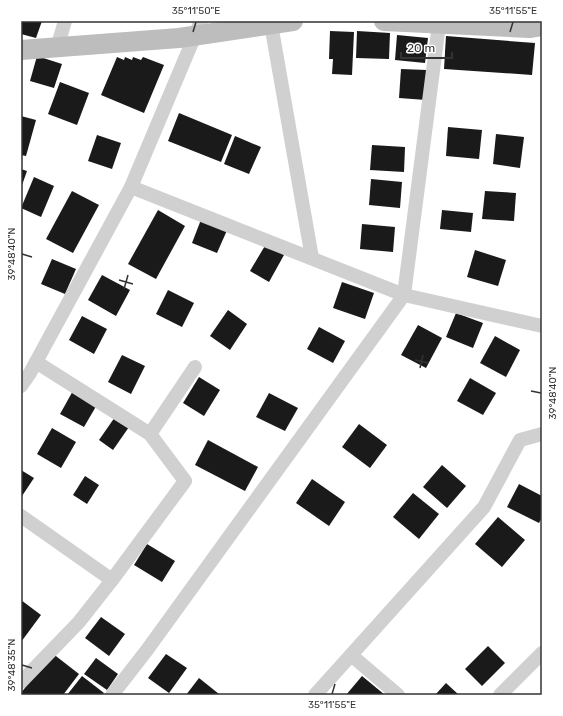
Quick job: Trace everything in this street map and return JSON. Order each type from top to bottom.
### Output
[{"type":"street","points":[[57,48],[65,21]]},
{"type":"street","points":[[21,50],[179,38],[198,28],[271,24],[293,21]]},
{"type":"street","points":[[384,21],[529,28],[542,26]]},
{"type":"street","points":[[271,24],[312,258]]},
{"type":"street","points":[[112,695],[147,650],[404,294],[439,24]]},
{"type":"street","points":[[21,386],[36,362],[131,187],[198,28]]},
{"type":"street","points":[[131,187],[404,294],[542,326]]},
{"type":"street","points":[[21,682],[79,622],[186,481],[150,434],[36,362]]},
{"type":"street","points":[[150,434],[195,367]]},
{"type":"street","points":[[315,695],[484,507],[520,440],[542,434]]},
{"type":"street","points":[[21,516],[112,580]]},
{"type":"street","points":[[500,695],[542,653]]},
{"type":"street","points":[[351,655],[398,695]]},
{"type":"building","points":[[21,21],[42,21],[36,38],[21,34]]},
{"type":"building","points":[[330,31],[354,32],[352,75],[332,74],[333,59],[329,59]]},
{"type":"building","points":[[357,31],[390,33],[389,59],[356,58]]},
{"type":"building","points":[[397,35],[428,38],[425,63],[395,60]]},
{"type":"building","points":[[446,36],[535,43],[532,75],[444,69]]},
{"type":"building","points":[[37,56],[62,64],[54,88],[30,81]]},
{"type":"building","points":[[117,57],[124,60],[125,57],[132,60],[133,57],[141,60],[143,57],[164,65],[144,113],[101,95]]},
{"type":"building","points":[[401,69],[427,70],[426,100],[399,98]]},
{"type":"building","points":[[60,82],[89,93],[77,125],[48,114]]},
{"type":"building","points":[[179,113],[232,135],[221,162],[168,141]]},
{"type":"building","points":[[21,116],[36,120],[26,156],[21,155]]},
{"type":"building","points":[[448,127],[482,130],[479,159],[446,156]]},
{"type":"building","points":[[496,134],[524,137],[520,168],[493,164]]},
{"type":"building","points":[[97,135],[121,143],[112,169],[88,161]]},
{"type":"building","points":[[235,136],[261,147],[249,174],[224,164]]},
{"type":"building","points":[[372,145],[405,147],[404,172],[370,170]]},
{"type":"building","points":[[21,169],[27,171],[21,188]]},
{"type":"building","points":[[34,177],[54,186],[41,217],[21,208]]},
{"type":"building","points":[[371,179],[402,182],[400,208],[369,205]]},
{"type":"building","points":[[72,191],[99,205],[73,253],[46,239]]},
{"type":"building","points":[[485,191],[516,193],[514,221],[482,219]]},
{"type":"building","points":[[158,210],[185,226],[156,279],[128,264]]},
{"type":"building","points":[[442,210],[473,213],[471,232],[440,229]]},
{"type":"building","points":[[202,217],[228,228],[217,253],[192,243]]},
{"type":"building","points":[[362,224],[395,227],[393,252],[360,249]]},
{"type":"building","points":[[266,244],[284,255],[269,282],[250,271]]},
{"type":"building","points":[[475,250],[506,260],[498,286],[467,277]]},
{"type":"building","points":[[52,259],[76,269],[65,294],[41,284]]},
{"type":"building","points":[[102,275],[130,290],[116,316],[88,300]]},
{"type":"building","points":[[342,282],[374,293],[365,319],[333,308]]},
{"type":"building","points":[[168,290],[194,303],[182,327],[156,314]]},
{"type":"building","points":[[228,310],[247,324],[230,350],[210,336]]},
{"type":"building","points":[[456,313],[483,323],[473,348],[446,337]]},
{"type":"building","points":[[82,316],[107,329],[94,354],[69,340]]},
{"type":"building","points":[[418,325],[442,338],[426,368],[401,355]]},
{"type":"building","points":[[319,327],[345,341],[333,363],[307,349]]},
{"type":"building","points":[[495,336],[520,350],[506,377],[480,363]]},
{"type":"building","points":[[122,355],[145,366],[131,394],[108,382]]},
{"type":"building","points":[[199,377],[220,390],[204,416],[183,403]]},
{"type":"building","points":[[470,378],[496,393],[483,415],[457,401]]},
{"type":"building","points":[[74,389],[98,403],[84,427],[60,414]]},
{"type":"building","points":[[269,393],[298,408],[285,431],[256,417]]},
{"type":"building","points":[[115,417],[129,427],[113,450],[99,440]]},
{"type":"building","points":[[359,424],[387,445],[370,468],[342,447]]},
{"type":"building","points":[[52,428],[76,442],[61,468],[37,454]]},
{"type":"building","points":[[208,440],[258,467],[245,491],[195,465]]},
{"type":"building","points":[[442,465],[466,486],[447,508],[423,487]]},
{"type":"building","points":[[21,470],[34,478],[22,496],[21,496]]},
{"type":"building","points":[[85,476],[99,485],[87,504],[73,495]]},
{"type":"building","points":[[312,479],[345,502],[329,526],[296,503]]},
{"type":"building","points":[[519,484],[542,496],[542,517],[539,523],[507,507]]},
{"type":"building","points":[[413,493],[439,514],[419,539],[393,517]]},
{"type":"building","points":[[498,517],[525,540],[502,567],[475,544]]},
{"type":"building","points":[[147,544],[175,561],[162,582],[134,565]]},
{"type":"building","points":[[21,600],[41,615],[21,642]]},
{"type":"building","points":[[101,617],[125,634],[109,656],[85,638]]},
{"type":"building","points":[[488,646],[505,663],[482,686],[465,669]]},
{"type":"building","points":[[52,653],[79,674],[63,695],[24,695],[21,693]]},
{"type":"building","points":[[166,654],[187,668],[169,693],[148,678]]},
{"type":"building","points":[[96,658],[118,674],[107,690],[84,674]]},
{"type":"building","points":[[82,676],[104,693],[102,695],[67,695]]},
{"type":"building","points":[[362,676],[385,695],[346,695]]},
{"type":"building","points":[[199,678],[219,694],[186,695]]},
{"type":"building","points":[[446,683],[459,695],[435,695]]}]
